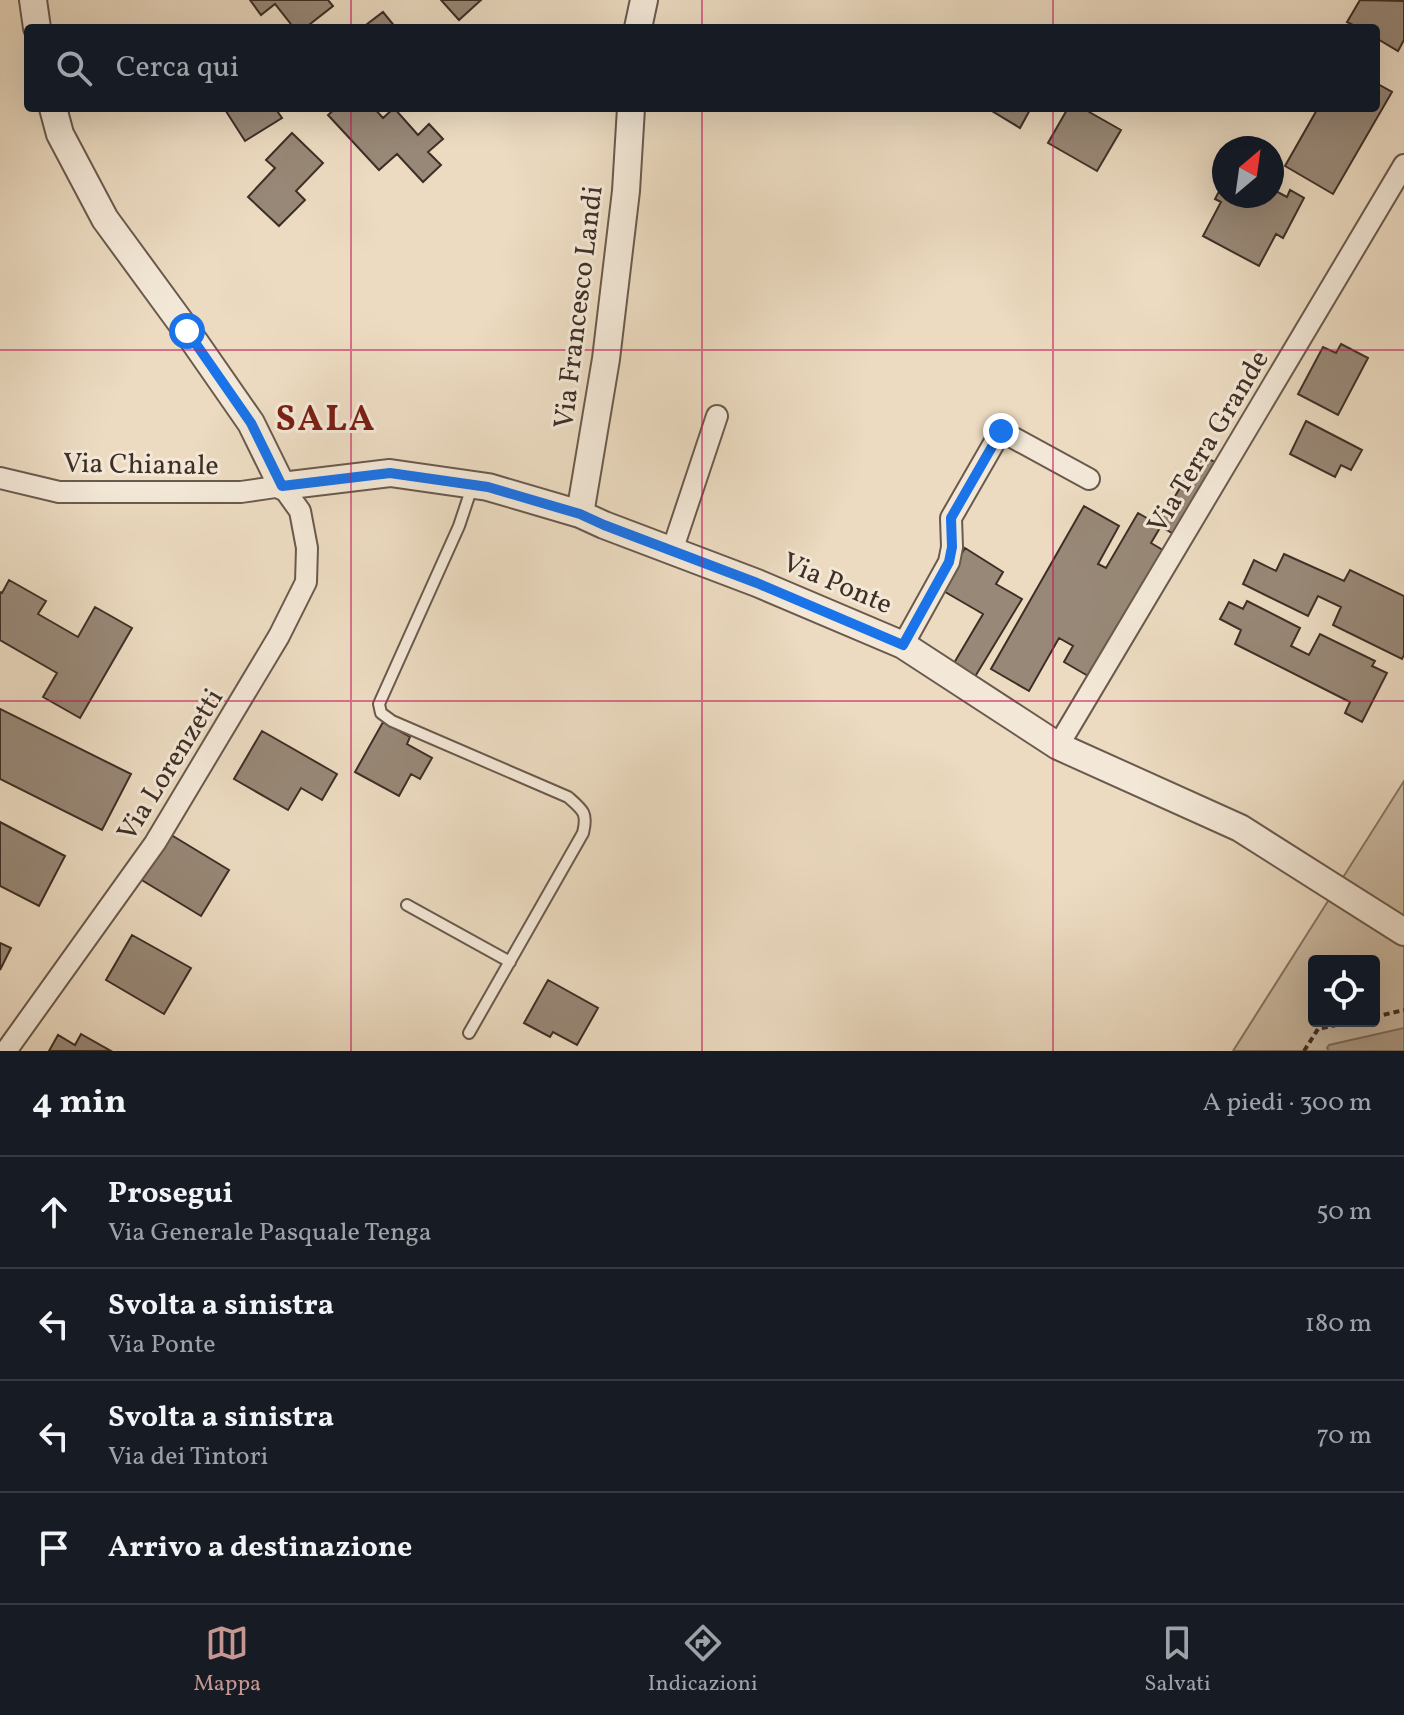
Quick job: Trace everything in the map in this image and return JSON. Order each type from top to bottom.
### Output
[{"type":"street","points":[[33,0],[36,24]]},
{"type":"street","points":[[639,24],[644,0]]},
{"type":"street","points":[[54,112],[60,134],[105,219],[251,423],[282,486]]},
{"type":"street","name":"Via Francesco Landi","points":[[580,514],[606,359],[626,191],[631,112]]},
{"type":"street","name":"Via Terra Grande","points":[[1058,746],[1404,165]]},
{"type":"street","points":[[672,551],[717,416]]},
{"type":"street","points":[[903,645],[949,562],[951,518],[1001,431],[1089,479]]},
{"type":"street","name":"Via Ponte","points":[[282,486],[390,473],[488,487],[580,514],[757,583],[903,645],[1058,746],[1240,828],[1404,932]]},
{"type":"street","name":"Via Chianale","points":[[0,478],[59,492],[241,492],[282,486]]},
{"type":"street","name":"Via Lorenzetti","points":[[6,1051],[155,843],[279,636],[306,582],[307,548],[300,511],[282,486]]},
{"type":"lane","points":[[469,1033],[583,833],[586,820],[583,810],[568,797],[392,721],[381,713],[379,704],[459,526],[473,485]]},
{"type":"lane","points":[[407,905],[510,962]]},
{"type":"path","points":[[1380,1016],[1404,1010]]},
{"type":"path","points":[[1304,1051],[1318,1029],[1327,1027]]},
{"type":"shaded area","points":[[1404,781],[1404,1051],[1233,1051]]},
{"type":"shaded area","points":[[1404,1028],[1404,1051],[1329,1051],[1327,1048],[1329,1045]]},
{"type":"building","points":[[250,0],[328,0],[333,6],[310,24],[291,24],[275,4],[261,15]]},
{"type":"building","points":[[441,0],[481,0],[459,20]]},
{"type":"building","points":[[1360,0],[1404,1],[1404,40],[1398,51],[1380,40],[1380,24],[1347,22]]},
{"type":"building","points":[[383,12],[393,24],[367,24]]},
{"type":"building","points":[[1380,85],[1392,92],[1333,194],[1285,166],[1316,112],[1380,112]]},
{"type":"building","points":[[227,112],[278,112],[282,118],[245,141]]},
{"type":"building","points":[[331,112],[378,112],[383,118],[390,112],[398,112],[418,135],[429,124],[443,139],[428,152],[441,165],[423,182],[397,154],[379,170],[328,115]]},
{"type":"building","points":[[994,112],[1029,112],[1020,128]]},
{"type":"building","points":[[1066,112],[1089,112],[1121,130],[1097,171],[1048,143]]},
{"type":"building","points":[[292,133],[323,163],[296,191],[305,200],[279,226],[248,197],[275,168],[266,160]]},
{"type":"building","points":[[1290,190],[1304,198],[1283,238],[1276,234],[1259,266],[1203,236],[1218,208],[1284,208],[1284,195],[1287,197]]},
{"type":"building","points":[[1341,344],[1368,358],[1338,415],[1298,394],[1323,347],[1336,353]]},
{"type":"building","points":[[1306,421],[1362,450],[1351,470],[1341,465],[1335,477],[1290,454]]},
{"type":"building","points":[[1200,454],[1218,464],[1177,536],[1158,525]]},
{"type":"building","points":[[1084,506],[1119,526],[1098,564],[1106,568],[1138,513],[1161,526],[1151,543],[1168,553],[1095,680],[1064,662],[1073,646],[1059,638],[1029,691],[991,669]]},
{"type":"building","points":[[965,548],[1003,572],[996,584],[1022,599],[973,680],[951,668],[983,614],[940,589]]},
{"type":"building","points":[[1284,554],[1344,581],[1350,570],[1404,596],[1402,659],[1333,625],[1341,607],[1318,596],[1308,616],[1243,584],[1254,560],[1276,571]]},
{"type":"building","points":[[9,580],[46,601],[38,614],[78,637],[95,607],[132,628],[80,718],[43,697],[57,673],[0,640],[0,592]]},
{"type":"building","points":[[1247,601],[1300,628],[1291,646],[1309,655],[1320,634],[1375,661],[1372,666],[1387,673],[1362,722],[1345,713],[1350,702],[1235,644],[1241,630],[1220,619],[1229,602],[1243,609]]},
{"type":"building","points":[[0,709],[131,774],[102,830],[0,779]]},
{"type":"building","points":[[383,722],[410,737],[407,744],[432,758],[420,779],[411,774],[399,796],[355,772]]},
{"type":"building","points":[[262,731],[337,774],[322,800],[301,788],[288,810],[234,779]]},
{"type":"building","points":[[0,822],[65,856],[39,906],[0,886]]},
{"type":"building","points":[[168,833],[229,870],[201,916],[140,879]]},
{"type":"building","points":[[132,935],[191,968],[164,1014],[106,980]]},
{"type":"building","points":[[0,943],[11,948],[0,970]]},
{"type":"building","points":[[548,980],[598,1008],[577,1045],[553,1032],[550,1037],[524,1023]]},
{"type":"building","points":[[81,1034],[111,1051],[49,1051],[58,1035],[75,1045]]},
{"type":"district","name":"SALA","points":[[326,417]]},
{"type":"route","points":[[187,331],[251,423],[282,486],[390,473],[488,487],[580,514],[757,583],[903,645],[949,562],[951,518],[1001,431]]}]
